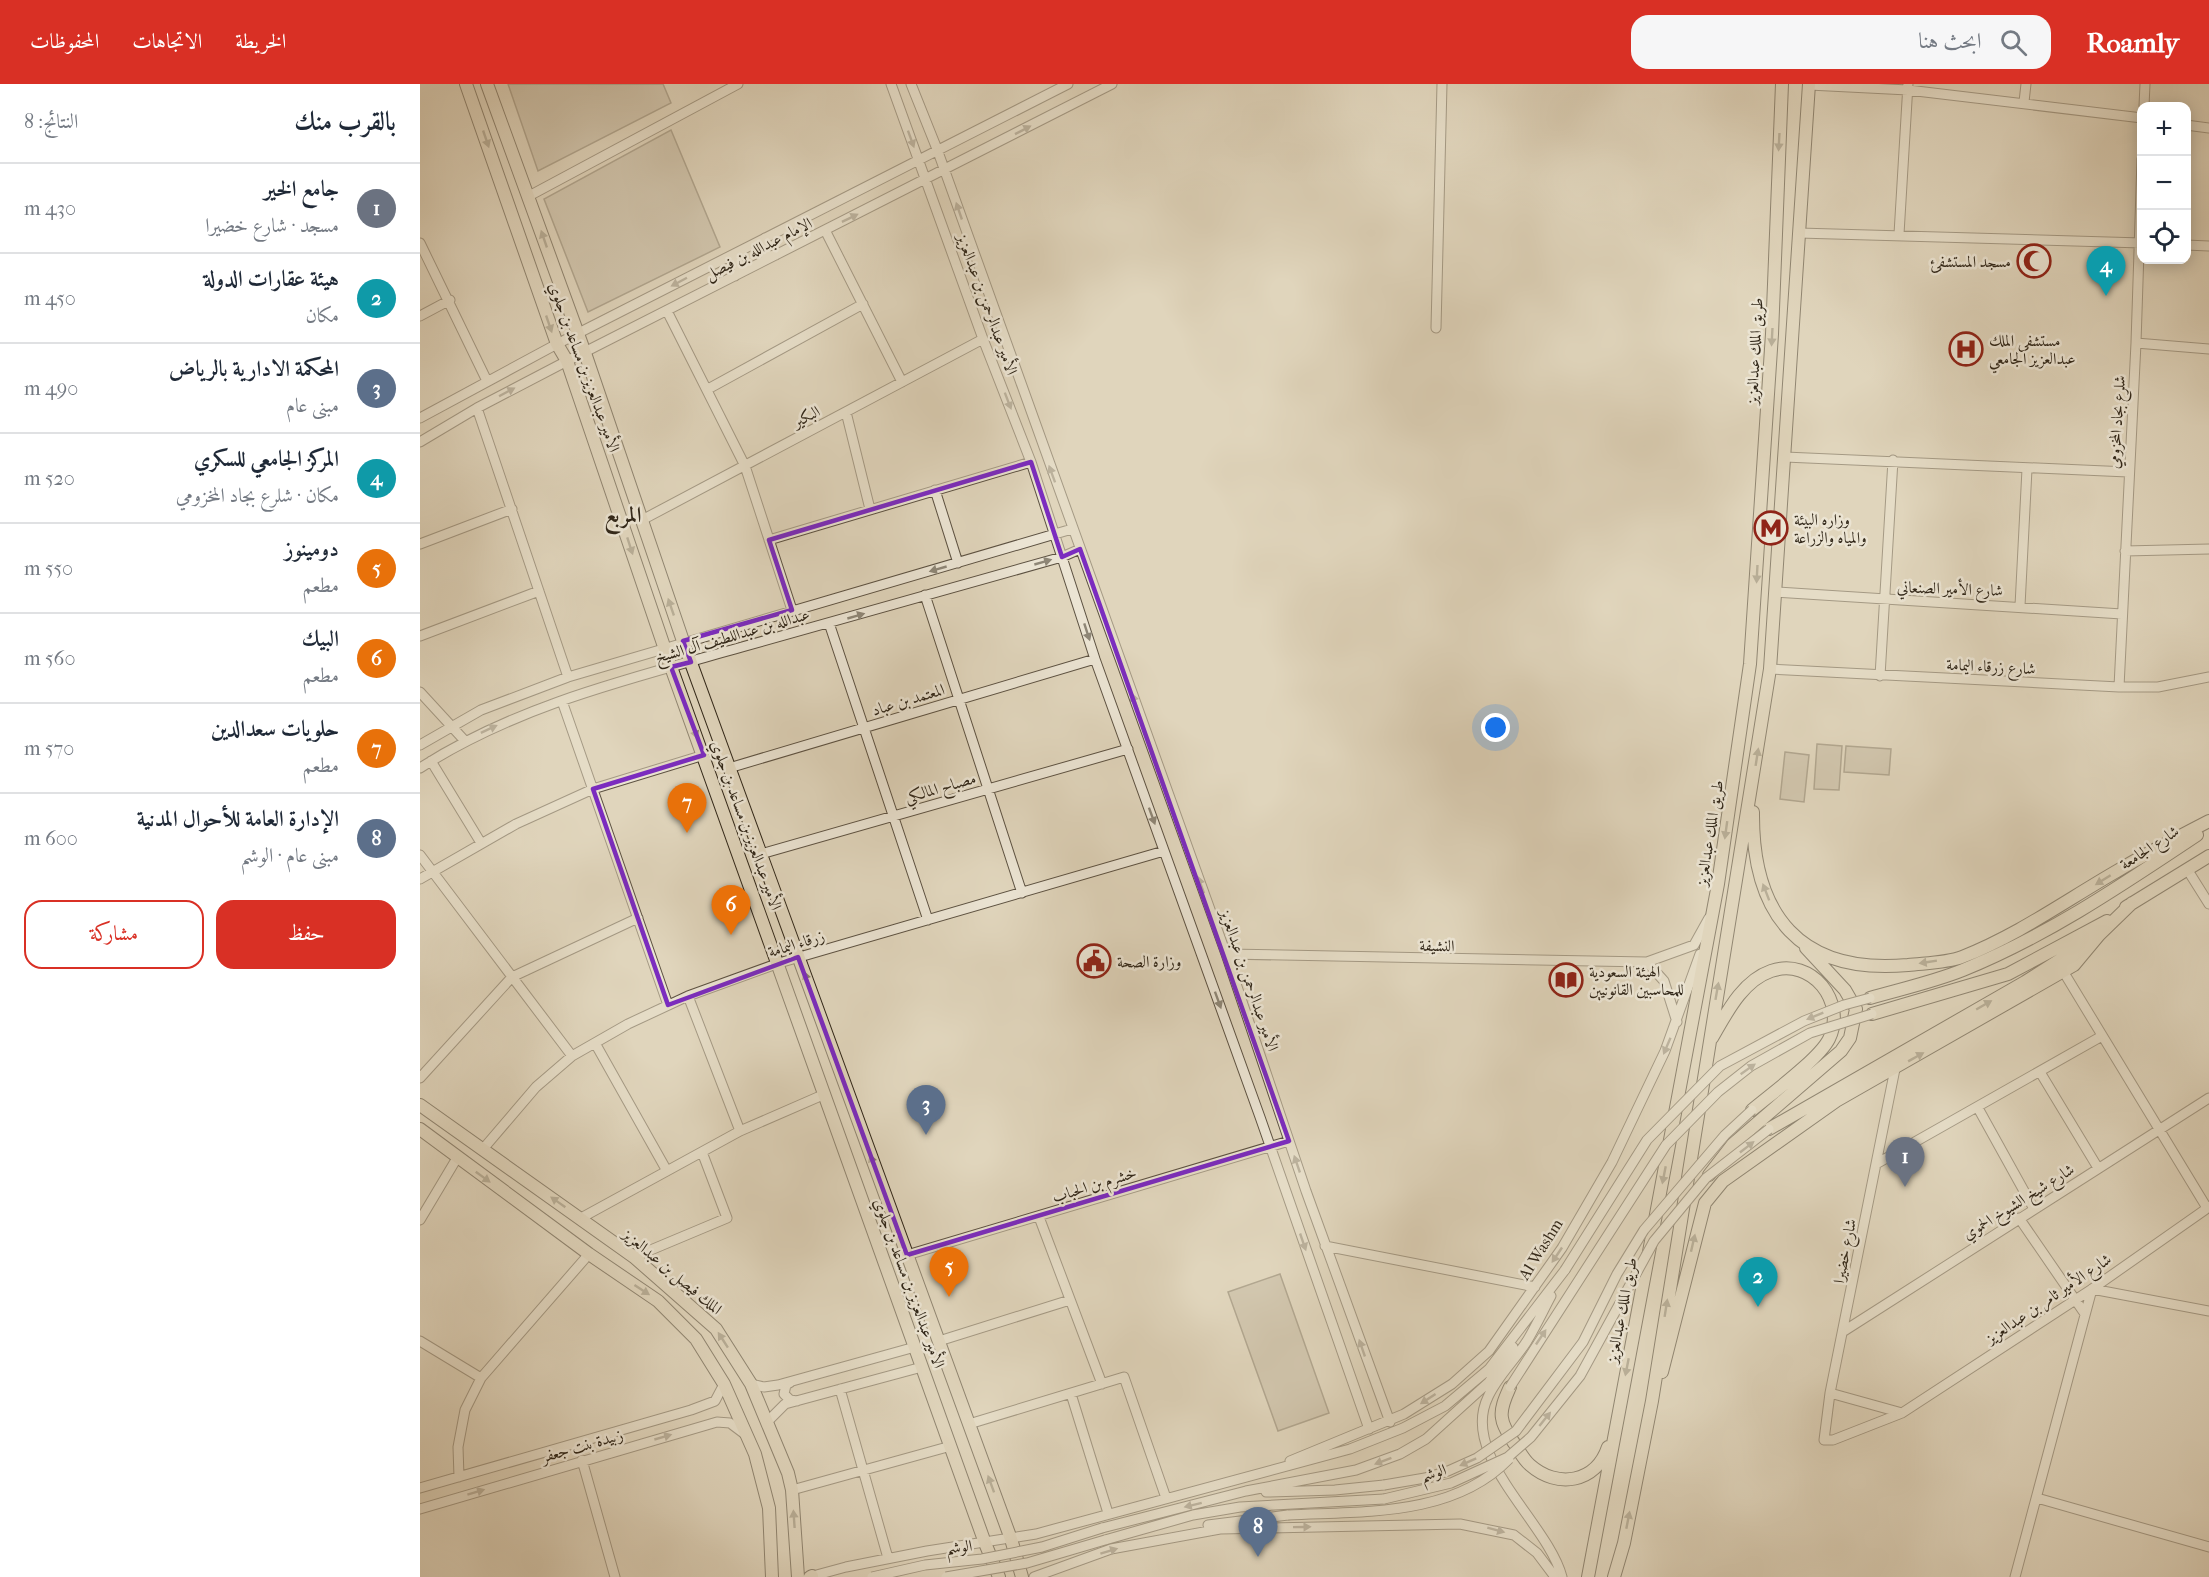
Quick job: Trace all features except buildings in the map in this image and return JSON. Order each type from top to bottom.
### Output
[{"type":"main road","name":"الأمير عبدالعزيز بن مساعد بن جلوي","points":[[466,84],[556,344],[567,361],[671,667],[779,963],[985,1544],[999,1577]]},
{"type":"main road","name":"الأمير عبدالعزيز بن مساعد بن جلوي","points":[[487,84],[585,353],[683,641],[1011,1539],[1022,1577]]},
{"type":"main road","name":"طريق الملك عبدالعزيز","points":[[1588,1577],[1713,911],[1753,642],[1772,334],[1782,84]]},
{"type":"main road","name":"طريق الملك عبدالعزيز","points":[[1614,1577],[1624,1543],[1652,1401],[1770,669],[1809,84]]},
{"type":"main road","points":[[1706,1178],[1733,1144],[1841,1051],[1850,1038],[1856,1009],[1845,990],[1774,911],[1764,891],[1753,821],[1753,783]]},
{"type":"main road","points":[[1803,945],[1836,958],[1878,968],[1959,958],[2050,914],[2116,872],[2209,821]]},
{"type":"main road","name":"شارع الجامعة","points":[[1870,998],[1950,975],[1983,962],[2050,929],[2209,827]]},
{"type":"main road","points":[[1872,1014],[2008,974],[2101,924],[2209,856]]},
{"type":"main road","points":[[1652,1401],[1668,1356],[1705,1203],[1724,1181],[1767,1147],[1836,1101],[2074,965],[2099,935],[2132,903]]},
{"type":"main road","points":[[1769,1129],[2025,982],[2099,935]]},
{"type":"main road","points":[[1708,1044],[1731,1005],[1752,981],[1770,971],[1786,968],[1801,971],[1814,976],[1824,988],[1836,1017],[1828,1042],[1752,1110]]},
{"type":"main road","name":"الملك فيصل بن عبدالعزيز","points":[[420,1105],[634,1257],[716,1329],[751,1384],[768,1421],[792,1490],[798,1577]]},
{"type":"main road","name":"الملك فيصل بن عبدالعزيز","points":[[420,1129],[589,1254],[658,1301],[696,1339],[724,1384],[750,1438],[769,1508],[772,1577]]},
{"type":"main road","points":[[1510,1387],[1502,1417],[1506,1431],[1527,1463],[1558,1480],[1571,1480],[1588,1473],[1604,1457],[1620,1408]]},
{"type":"street","points":[[529,196],[738,84]]},
{"type":"street","name":"الأمير عبدالرحمن بن عبدالعزيز","points":[[891,84],[1031,462],[1062,557]]},
{"type":"street","name":"الأمير عبدالرحمن بن عبدالعزيز","points":[[911,84],[945,170],[1226,954],[1325,1245],[1390,1422]]},
{"type":"street","name":"الإمام عبدالله بن فيصل","points":[[420,418],[556,344],[918,158],[1068,84]]},
{"type":"street","name":"الإمام عبدالله بن فيصل","points":[[420,442],[477,408],[567,361],[1112,84]]},
{"type":"street","points":[[1436,328],[1442,84]]},
{"type":"street","points":[[1809,84],[1908,87],[2137,117]]},
{"type":"street","points":[[2024,102],[2026,84]]},
{"type":"street","points":[[2144,102],[2145,84]]},
{"type":"street","points":[[1899,234],[1908,87]]},
{"type":"street","points":[[2191,126],[2209,128]]},
{"type":"street","points":[[825,230],[902,382]]},
{"type":"street","points":[[1799,233],[1899,234],[2137,243]]},
{"type":"street","points":[[767,236],[761,242],[762,252],[769,256],[778,254]]},
{"type":"street","points":[[420,243],[450,300],[487,381]]},
{"type":"street","points":[[2191,245],[2209,246]]},
{"type":"street","points":[[723,259],[732,258],[739,262],[740,269],[735,276]]},
{"type":"street","name":"شلرع بجاد المخزومي","points":[[2119,687],[2139,264]]},
{"type":"street","points":[[420,316],[450,300]]},
{"type":"street","points":[[708,388],[863,304]]},
{"type":"street","points":[[667,311],[708,388],[745,466],[792,610]]},
{"type":"street","name":"البكير","points":[[642,520],[984,339]]},
{"type":"street","points":[[2136,343],[2209,349]]},
{"type":"street","points":[[477,408],[568,677]]},
{"type":"street","points":[[846,412],[870,509]]},
{"type":"street","points":[[1785,457],[2128,472]]},
{"type":"street","points":[[1880,676],[1893,460]]},
{"type":"street","points":[[769,540],[1031,462]]},
{"type":"street","points":[[2020,606],[2027,469]]},
{"type":"street","points":[[935,489],[958,564]]},
{"type":"street","points":[[420,544],[512,509]]},
{"type":"street","name":"عبدالله بن عبداللطيف آل الشيخ","points":[[420,745],[451,725],[481,710],[568,677],[683,641],[958,564],[1072,529]]},
{"type":"street","name":"عبدالله بن عبداللطيف آل الشيخ","points":[[420,768],[465,741],[521,715],[562,701],[671,667],[1062,557],[1080,549]]},
{"type":"street","points":[[2125,551],[2209,549]]},
{"type":"street","points":[[1062,557],[1095,659],[1369,1429]]},
{"type":"street","points":[[420,636],[539,591]]},
{"type":"street","name":"شارع الأمير الصنعاني","points":[[1776,592],[2122,614]]},
{"type":"street","points":[[925,595],[1022,893]]},
{"type":"street","points":[[829,623],[928,920]]},
{"type":"street","name":"المعتمد بن عباد","points":[[729,768],[1095,659]]},
{"type":"street","name":"شارع زرقاء اليمامة","points":[[1770,669],[2119,687],[2158,687],[2209,677]]},
{"type":"street","points":[[420,692],[465,741]]},
{"type":"street","points":[[562,701],[668,1005]]},
{"type":"street","name":"مصباح المالكي","points":[[761,855],[1128,749]]},
{"type":"street","points":[[420,879],[432,870],[516,824],[593,789],[704,755]]},
{"type":"street","points":[[431,761],[481,843]]},
{"type":"street","name":"زرقاء اليمامة","points":[[483,1149],[536,1087],[572,1056],[688,996],[798,957],[1164,852]]},
{"type":"street","points":[[420,855],[572,1056]]},
{"type":"street","points":[[2187,869],[2209,904]]},
{"type":"street","points":[[1677,1022],[1664,981],[1647,962],[1694,945],[1713,911]]},
{"type":"street","name":"Al Washm","points":[[1254,1476],[1390,1422],[1452,1384],[1489,1351],[1562,1248],[1612,1162],[1677,1022],[1713,911]]},
{"type":"street","points":[[420,1078],[512,977],[638,918]]},
{"type":"street","name":"النشيفة","points":[[1226,954],[1647,962]]},
{"type":"street","points":[[2063,971],[2208,1207]]},
{"type":"street","points":[[688,996],[740,1131]]},
{"type":"street","points":[[1562,1577],[1541,1533],[1505,1484],[1485,1444],[1482,1420],[1487,1398],[1527,1340],[1565,1270],[1647,1140],[1720,1066],[1804,1021],[1870,998]]},
{"type":"street","points":[[1510,1387],[1666,1145],[1718,1092],[1751,1066],[1810,1033],[1872,1014]]},
{"type":"street","points":[[1876,1164],[2102,1036]]},
{"type":"street","points":[[595,1043],[667,1171]]},
{"type":"street","name":"شارع خضيرا","points":[[1824,1440],[1830,1394],[1895,1069]]},
{"type":"street","points":[[2040,1072],[2098,1168]]},
{"type":"street","points":[[581,1218],[740,1131],[825,1094]]},
{"type":"street","name":"شارع شيخ الشيوخ الحموي","points":[[1844,1331],[2209,1098]]},
{"type":"street","points":[[1978,1108],[2034,1209]]},
{"type":"street","points":[[1246,1491],[1285,1493],[1384,1485],[1425,1478],[1477,1458],[1516,1431],[1583,1342],[1617,1274],[1644,1230],[1725,1135],[1752,1110]]},
{"type":"street","name":"الوشم","points":[[946,1577],[1027,1563],[1193,1515],[1240,1508],[1384,1499],[1451,1483],[1508,1457],[1531,1437],[1580,1376],[1654,1241],[1706,1178],[1769,1129]]},
{"type":"street","name":"خشرم بن الحباب","points":[[907,1255],[1289,1141]]},
{"type":"street","points":[[634,1257],[727,1218],[702,1152]]},
{"type":"street","points":[[420,1220],[457,1158]]},
{"type":"street","name":"شارع الأمير ثامر بن عبدالعزيز","points":[[1824,1440],[1833,1440],[1902,1413],[2092,1289],[2208,1207]]},
{"type":"street","points":[[1039,1217],[1101,1384]]},
{"type":"street","points":[[2019,1218],[2085,1314]]},
{"type":"street","points":[[1325,1245],[1534,1287]]},
{"type":"street","points":[[459,1477],[458,1447],[465,1410],[481,1378],[589,1254]]},
{"type":"street","name":"Al Washm","points":[[1350,1449],[1445,1406],[1472,1384],[1489,1369],[1565,1270]]},
{"type":"street","name":"الوشم","points":[[872,1577],[925,1565],[982,1559],[1042,1547],[1101,1528],[1246,1491],[1356,1470],[1400,1454],[1426,1439],[1489,1382],[1565,1270]]},
{"type":"street","points":[[1316,1282],[1336,1275]]},
{"type":"street","points":[[2015,1577],[2092,1289],[2209,1311]]},
{"type":"street","points":[[939,1341],[1070,1300]]},
{"type":"street","points":[[420,1341],[481,1378]]},
{"type":"street","points":[[751,1384],[764,1387],[790,1382],[915,1347]]},
{"type":"street","points":[[768,1421],[785,1404],[922,1367]]},
{"type":"street","points":[[969,1424],[1124,1377],[1166,1498]]},
{"type":"street","points":[[790,1382],[786,1385],[784,1394],[790,1400],[797,1401]]},
{"type":"street","name":"زبيدة بنت جعفر","points":[[420,1488],[691,1410],[715,1401],[724,1384]]},
{"type":"street","points":[[840,1389],[888,1558]]},
{"type":"street","points":[[1071,1394],[1108,1513]]},
{"type":"street","points":[[1830,1394],[1902,1413]]},
{"type":"street","points":[[691,1410],[698,1410],[705,1414],[705,1423],[700,1426]]},
{"type":"street","name":"زبيدة بنت جعفر","points":[[420,1509],[582,1460],[723,1421],[750,1438]]},
{"type":"street","points":[[1034,1577],[1111,1549],[1221,1522],[1288,1515],[1376,1511],[1446,1498],[1473,1488],[1493,1476],[1531,1437]]},
{"type":"street","points":[[792,1490],[863,1468],[951,1446]]},
{"type":"street","name":"الوشم","points":[[811,1577],[888,1558],[1011,1539],[1350,1449]]},
{"type":"street","points":[[582,1460],[615,1577]]},
{"type":"street","points":[[2037,1498],[2209,1547]]},
{"type":"street","points":[[1148,1541],[1220,1529],[1460,1524],[1488,1527],[1514,1535],[1537,1553],[1555,1577]]},
{"type":"highlighted area","points":[[1031,462],[1062,557],[1080,549],[1289,1141],[907,1255],[798,957],[668,1005],[593,789],[704,755],[671,667],[691,662],[683,641],[792,610],[769,540]]},
{"type":"shaded area","points":[[508,84],[663,84],[671,103],[538,171]]},
{"type":"shaded area","points":[[671,130],[720,247],[588,312],[544,199]]},
{"type":"shaded area","points":[[1817,744],[1842,746],[1839,790],[1814,789]]},
{"type":"shaded area","points":[[1846,746],[1891,749],[1889,775],[1844,772]]},
{"type":"shaded area","points":[[1785,752],[1809,755],[1804,802],[1780,799]]},
{"type":"shaded area","points":[[1280,1274],[1329,1413],[1278,1431],[1228,1292]]},
{"type":"place","name":"مسجد المستشفئ","points":[[2034,261]]},
{"type":"place","name":"المركز الجامعي للسكري","points":[[2106,296]]},
{"type":"place","name":"مستشفى الملك عبدالعزيز الجامعي","points":[[1966,349]]},
{"type":"place","name":"وزاره البيئة والمياه والزراعة","points":[[1771,528]]},
{"type":"place","name":"حلويات سعدالدين","points":[[687,833]]},
{"type":"place","name":"البيك","points":[[731,935]]},
{"type":"place","name":"وزارة الصحة","points":[[1094,961]]},
{"type":"place","name":"الهيئة السعودية للمحاسبين القانونيين","points":[[1566,980]]},
{"type":"place","name":"المحكمة الادارية بالرياض","points":[[926,1135]]},
{"type":"place","name":"جامع الخير","points":[[1905,1187]]},
{"type":"place","name":"دومينوز","points":[[949,1297]]},
{"type":"place","name":"هيئة عقارات الدولة","points":[[1758,1307]]},
{"type":"place","name":"الإدارة العامة للأحوال المدنية","points":[[1258,1557]]},
{"type":"district","name":"المربع","points":[[623,514]]}]
